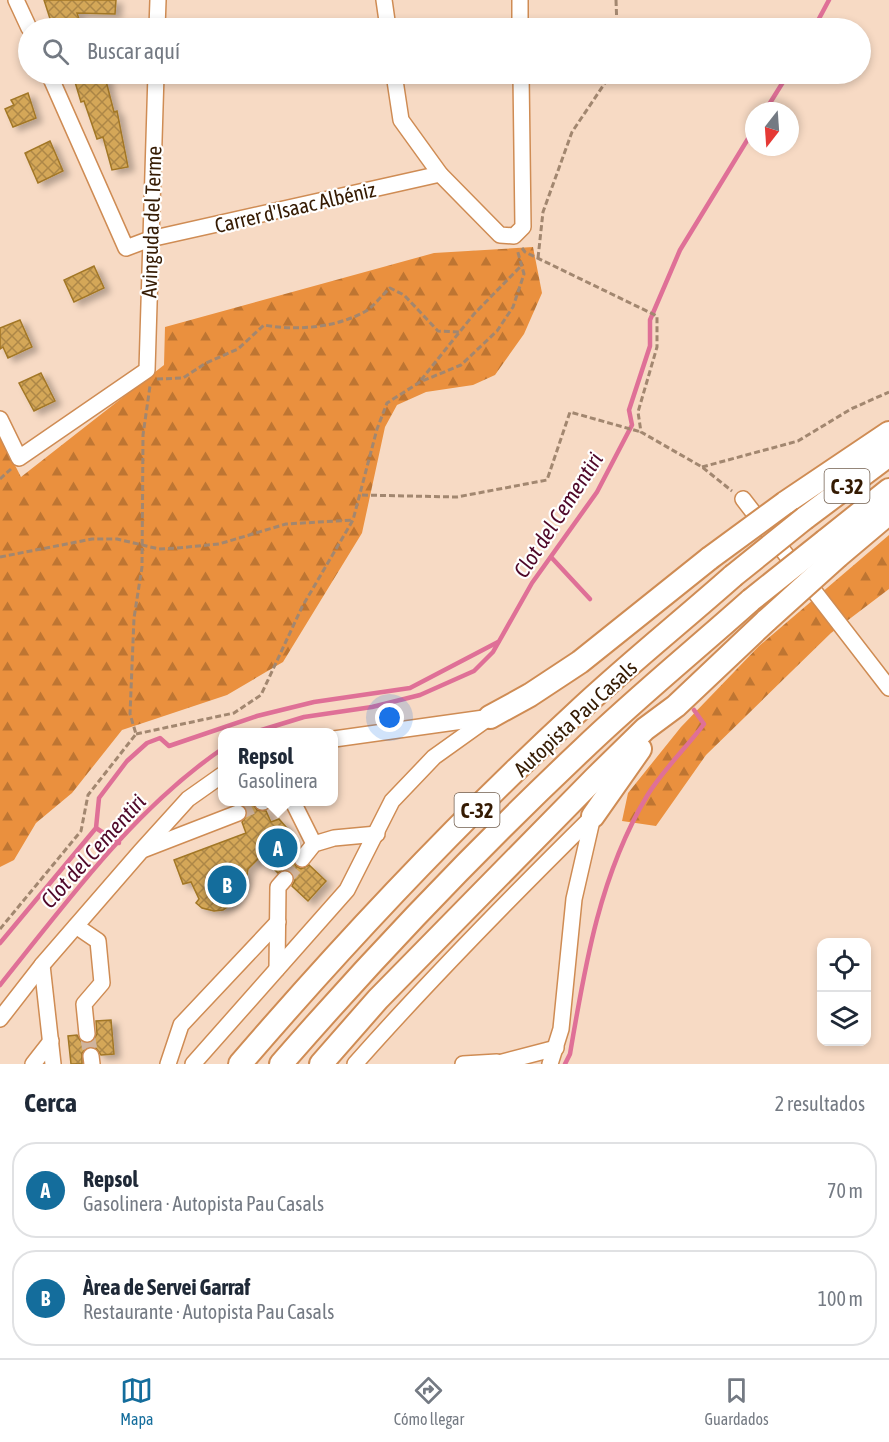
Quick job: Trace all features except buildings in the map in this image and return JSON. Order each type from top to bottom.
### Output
[{"type":"highway","points":[[490,717],[530,696],[580,662],[710,558],[785,503],[889,433]]},
{"type":"highway","name":"Autopista Pau Casals","points":[[240,1064],[368,922],[576,713],[733,576],[889,455]]},
{"type":"highway","name":"Autopista Pau Casals","points":[[281,1064],[406,925],[584,748],[752,600],[831,548],[889,490]]},
{"type":"highway","points":[[593,816],[635,755],[676,706],[767,620],[831,548],[889,513]]},
{"type":"highway","points":[[321,1064],[378,999],[595,778],[645,729],[676,706]]},
{"type":"street","points":[[16,0],[24,18]]},
{"type":"street","points":[[157,18],[158,0]]},
{"type":"street","points":[[384,0],[387,18]]},
{"type":"street","points":[[520,0],[520,18]]},
{"type":"street","name":"Carrer d'Isaac Albéniz","points":[[53,84],[126,248],[150,240],[440,174]]},
{"type":"street","name":"Avinguda del Terme","points":[[148,375],[156,84]]},
{"type":"street","points":[[396,84],[401,120],[440,174],[500,235],[514,236],[523,227],[521,84]]},
{"type":"street","points":[[0,419],[19,458],[148,375]]},
{"type":"street","points":[[743,499],[889,688]]},
{"type":"street","points":[[338,738],[490,717]]},
{"type":"street","points":[[193,1064],[346,890],[377,834],[392,801],[434,757],[490,717]]},
{"type":"street","points":[[0,1019],[42,965],[141,850],[188,799],[218,778]]},
{"type":"street","points":[[295,806],[314,844]]},
{"type":"street","points":[[141,850],[238,813]]},
{"type":"street","points":[[550,1064],[561,1029],[574,899],[593,816]]},
{"type":"street","points":[[355,1064],[441,969],[593,816]]},
{"type":"street","points":[[302,858],[314,844],[334,838],[377,834]]},
{"type":"street","points":[[277,969],[278,887],[285,879]]},
{"type":"street","points":[[168,1064],[181,1025],[278,922]]},
{"type":"street","points":[[76,926],[98,941],[101,964],[102,983],[84,1004],[87,1034]]},
{"type":"street","points":[[42,965],[53,1064]]},
{"type":"street","points":[[33,1064],[51,1041]]},
{"type":"street","points":[[463,1064],[496,1063],[556,1048]]},
{"type":"path","points":[[616,0],[617,18]]},
{"type":"path","points":[[538,258],[543,212],[572,132],[604,84]]},
{"type":"path","points":[[514,236],[525,252],[657,316],[657,347],[638,412],[640,432]]},
{"type":"path","points":[[0,929],[81,831],[88,795],[136,734],[234,713],[261,694],[302,607],[353,520],[377,429],[387,403],[420,382],[461,364],[497,332],[513,307],[524,274],[514,236]]},
{"type":"path","points":[[420,382],[460,332],[521,266]]},
{"type":"path","points":[[136,734],[130,714],[134,618],[142,567],[143,435],[148,375],[183,378],[206,363],[238,349],[264,325],[290,330],[346,321],[368,310],[390,288],[404,295],[438,331],[460,332]]},
{"type":"path","points":[[702,467],[798,441],[851,409],[889,392]]},
{"type":"path","points":[[361,495],[457,497],[547,480],[570,412],[640,432],[702,467],[743,499]]},
{"type":"path","points":[[0,557],[92,539],[117,539],[142,545],[177,549],[219,544],[286,524],[353,520]]},
{"type":"green space","points":[[533,247],[542,293],[524,334],[495,375],[473,385],[426,392],[397,405],[385,427],[362,533],[283,662],[227,695],[122,730],[72,793],[36,823],[14,860],[0,867],[0,436],[21,477],[164,365],[165,327],[434,253]]},
{"type":"green space","points":[[889,535],[889,589],[831,633],[706,755],[656,826],[622,821],[628,793],[681,727],[759,646]]},
{"type":"waterway","name":"Clot del Cementiri","points":[[819,18],[829,0]]},
{"type":"waterway","name":"Clot del Cementiri","points":[[771,102],[782,84]]},
{"type":"waterway","name":"Clot del Cementiri","points":[[268,728],[304,717],[372,707],[420,695],[474,671],[493,652],[532,583],[597,492],[632,425],[629,410],[650,346],[650,320],[680,250],[745,144]]},
{"type":"waterway","points":[[551,557],[590,599]]},
{"type":"waterway","points":[[222,728],[257,716],[314,702],[410,688],[498,642]]},
{"type":"waterway","points":[[565,1064],[570,1054],[596,921],[617,857],[647,796],[704,724],[694,710]]},
{"type":"waterway","points":[[0,943],[96,828],[99,798],[127,761],[147,743],[160,738],[169,746],[218,729]]},
{"type":"waterway","name":"Clot del Cementiri","points":[[0,985],[76,890],[130,829],[159,800],[218,752]]},
{"type":"waterway","points":[[96,828],[119,843]]},
{"type":"tunnel","points":[[238,813],[253,806]]},
{"type":"tunnel","points":[[285,879],[302,859]]},
{"type":"tunnel","points":[[87,1034],[91,1056]]},
{"type":"place","name":"Repsol","points":[[278,848]]},
{"type":"place","name":"Àrea de Servei Garraf","points":[[227,885]]}]
